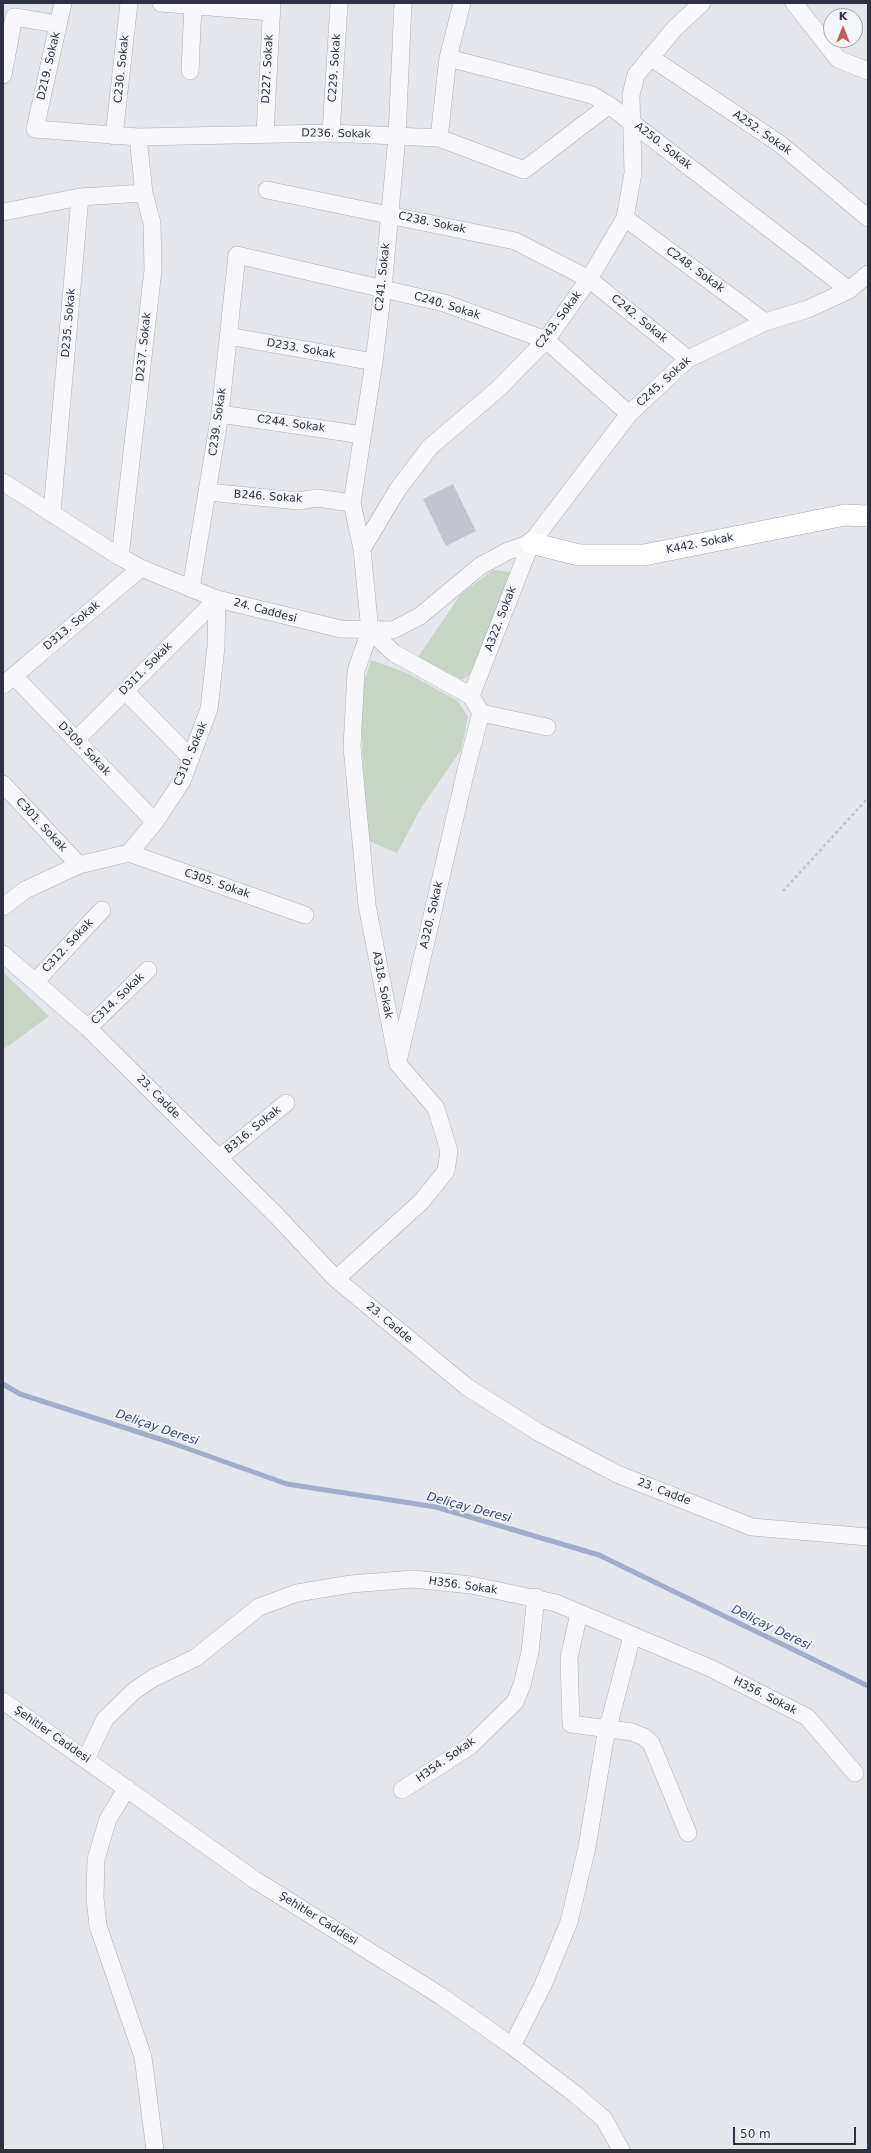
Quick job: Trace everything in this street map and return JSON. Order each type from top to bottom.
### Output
[{"type":"main road","name":"K442. Sokak","points":[[531,543],[579,555],[644,556],[845,515],[868,516]]},
{"type":"street","name":"D219. Sokak","points":[[35,129],[63,3]]},
{"type":"street","name":"C230. Sokak","points":[[114,136],[129,3]]},
{"type":"street","points":[[161,3],[271,7]]},
{"type":"street","name":"C229. Sokak","points":[[331,133],[339,3]]},
{"type":"street","name":"C241. Sokak","points":[[362,549],[352,502],[374,362],[383,288],[397,136],[403,3]]},
{"type":"street","points":[[439,138],[448,58],[462,3]]},
{"type":"street","name":"C243. Sokak","points":[[362,549],[398,489],[430,447],[498,389],[546,340],[589,279],[625,218],[633,173],[633,122],[631,95],[636,75],[675,28],[702,3]]},
{"type":"street","points":[[794,3],[838,58],[868,71]]},
{"type":"street","points":[[190,71],[193,5]]},
{"type":"street","name":"D227. Sokak","points":[[265,134],[271,7]]},
{"type":"street","points":[[3,74],[14,17],[58,24]]},
{"type":"street","name":"A252. Sokak","points":[[650,57],[780,144],[868,218]]},
{"type":"street","name":"A250. Sokak","points":[[448,58],[592,95],[633,122],[849,290]]},
{"type":"street","name":"D236. Sokak","points":[[35,129],[138,137],[331,133],[439,138],[524,170],[609,105]]},
{"type":"street","name":"D237. Sokak","points":[[120,557],[153,270],[152,223],[144,193],[138,137]]},
{"type":"street","name":"C238. Sokak","points":[[267,190],[515,240],[589,279]]},
{"type":"street","points":[[3,212],[80,197],[144,193]]},
{"type":"street","name":"D235. Sokak","points":[[52,512],[80,197]]},
{"type":"street","name":"C248. Sokak","points":[[625,218],[766,322]]},
{"type":"street","name":"C240. Sokak","points":[[237,255],[444,303],[546,340],[629,414]]},
{"type":"street","name":"C239. Sokak","points":[[191,588],[220,414],[237,255]]},
{"type":"street","name":"C245. Sokak","points":[[531,543],[629,414],[688,359],[766,322],[808,309],[849,290],[868,274]]},
{"type":"street","name":"C242. Sokak","points":[[589,279],[688,359]]},
{"type":"street","name":"D233. Sokak","points":[[228,336],[374,362]]},
{"type":"street","name":"C244. Sokak","points":[[220,414],[363,435]]},
{"type":"street","name":"24. Caddesi","points":[[3,483],[52,512],[120,557],[141,568],[217,599],[341,629],[370,631],[393,630],[420,616],[480,566],[508,551],[531,543]]},
{"type":"street","name":"B246. Sokak","points":[[208,492],[298,501],[317,498],[352,502]]},
{"type":"street","name":"A322. Sokak","points":[[471,696],[531,543]]},
{"type":"street","points":[[362,549],[370,631],[394,653],[471,696],[481,713],[547,727]]},
{"type":"street","name":"D313. Sokak","points":[[8,680],[141,568]]},
{"type":"street","name":"D311. Sokak","points":[[76,740],[217,599]]},
{"type":"street","name":"C310. Sokak","points":[[128,854],[155,822],[182,781],[209,709],[216,647],[217,599]]},
{"type":"street","name":"A318. Sokak","points":[[336,1280],[422,1201],[446,1171],[449,1151],[436,1108],[398,1064],[366,904],[352,746],[356,671],[370,631]]},
{"type":"street","name":"D309. Sokak","points":[[8,680],[76,740],[155,822]]},
{"type":"street","points":[[125,691],[190,758]]},
{"type":"street","name":"A320. Sokak","points":[[398,1064],[467,766],[481,713]]},
{"type":"street","name":"C301. Sokak","points":[[3,784],[79,865]]},
{"type":"street","points":[[3,907],[25,890],[79,865],[128,854]]},
{"type":"street","name":"C305. Sokak","points":[[128,854],[305,915]]},
{"type":"street","name":"C312. Sokak","points":[[35,982],[102,910]]},
{"type":"street","name":"23. Cadde","points":[[3,954],[88,1028],[219,1158],[336,1280],[467,1387],[538,1432],[618,1474],[752,1527],[868,1537]]},
{"type":"street","name":"C314. Sokak","points":[[88,1028],[148,970]]},
{"type":"street","name":"B316. Sokak","points":[[219,1158],[286,1103]]},
{"type":"street","name":"H356. Sokak","points":[[86,1759],[105,1719],[134,1691],[153,1678],[195,1658],[259,1607],[297,1593],[351,1584],[413,1579],[471,1585],[536,1597],[556,1603],[710,1668],[807,1717],[855,1773]]},
{"type":"street","name":"H354. Sokak","points":[[402,1790],[470,1746],[515,1702],[522,1685],[530,1652],[536,1597]]},
{"type":"street","points":[[579,1613],[569,1658],[571,1724],[632,1732],[644,1737],[651,1743],[688,1833]]},
{"type":"street","points":[[512,2046],[543,1985],[568,1922],[587,1847],[607,1728],[632,1636]]},
{"type":"street","name":"Şehitler Caddesi","points":[[3,1700],[255,1880],[441,1996],[512,2046],[575,2094],[604,2119],[620,2150]]},
{"type":"street","points":[[127,1788],[108,1819],[96,1859],[95,1898],[98,1926],[143,2057],[155,2150]]},
{"type":"path","points":[[783,891],[868,798]]},
{"type":"green space","points":[[493,570],[510,572],[503,600],[470,674],[462,680],[418,657],[461,594]]},
{"type":"green space","points":[[371,660],[407,673],[458,701],[468,717],[461,750],[421,808],[397,853],[369,841],[364,786],[360,696]]},
{"type":"green space","points":[[3,972],[49,1016],[3,1050]]},
{"type":"building","points":[[453,484],[476,531],[446,546],[423,499]]},
{"type":"waterway","name":"Deliçay Deresi","points":[[3,1384],[20,1394],[169,1442],[287,1484],[436,1507],[599,1555],[868,1686]]}]
